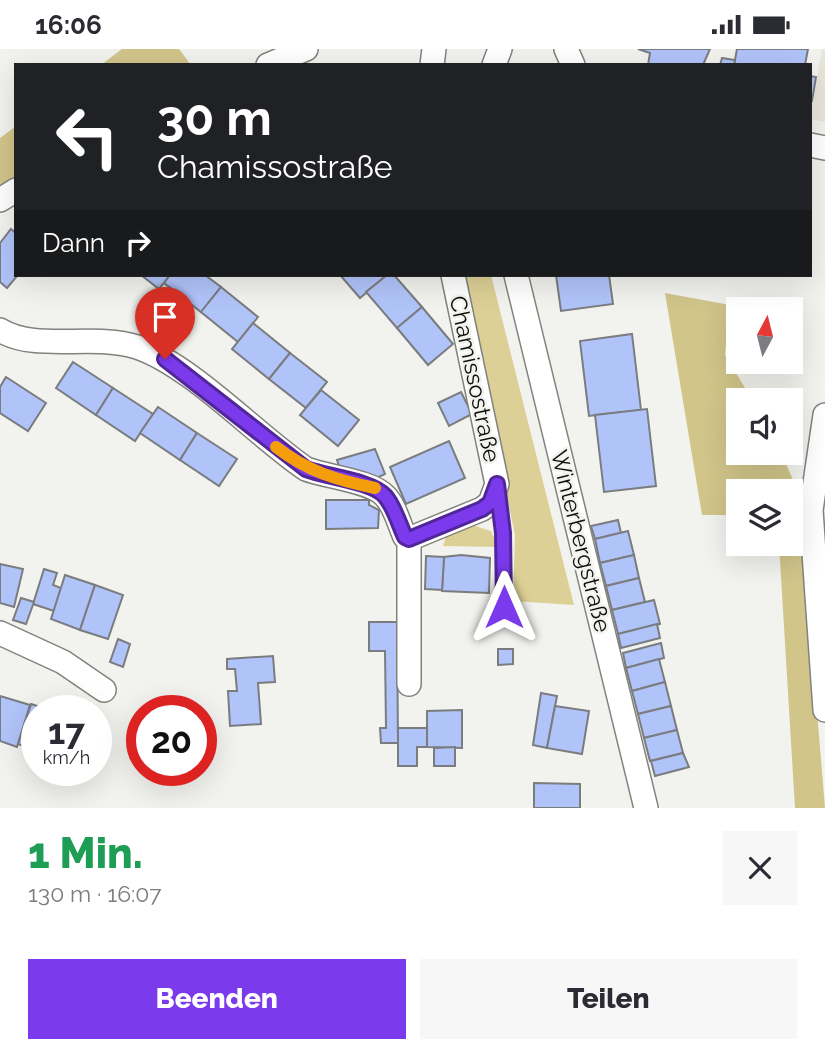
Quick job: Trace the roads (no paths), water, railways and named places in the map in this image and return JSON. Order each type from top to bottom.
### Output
[{"type":"street","points":[[273,63],[306,49]]},
{"type":"street","name":"Chamissostraße","points":[[409,539],[482,509],[490,503],[497,484],[453,277]]},
{"type":"street","name":"Winterbergstraße","points":[[516,277],[646,808]]},
{"type":"street","points":[[0,330],[27,342],[86,339],[135,346],[165,359],[306,469],[328,478],[375,488],[387,497],[405,537],[409,539],[409,684]]},
{"type":"street","points":[[825,415],[811,510],[825,711]]},
{"type":"street","points":[[0,632],[63,661],[104,690]]},
{"type":"lane","name":"Chamissostraße","points":[[497,484],[503,533],[504,607]]}]
